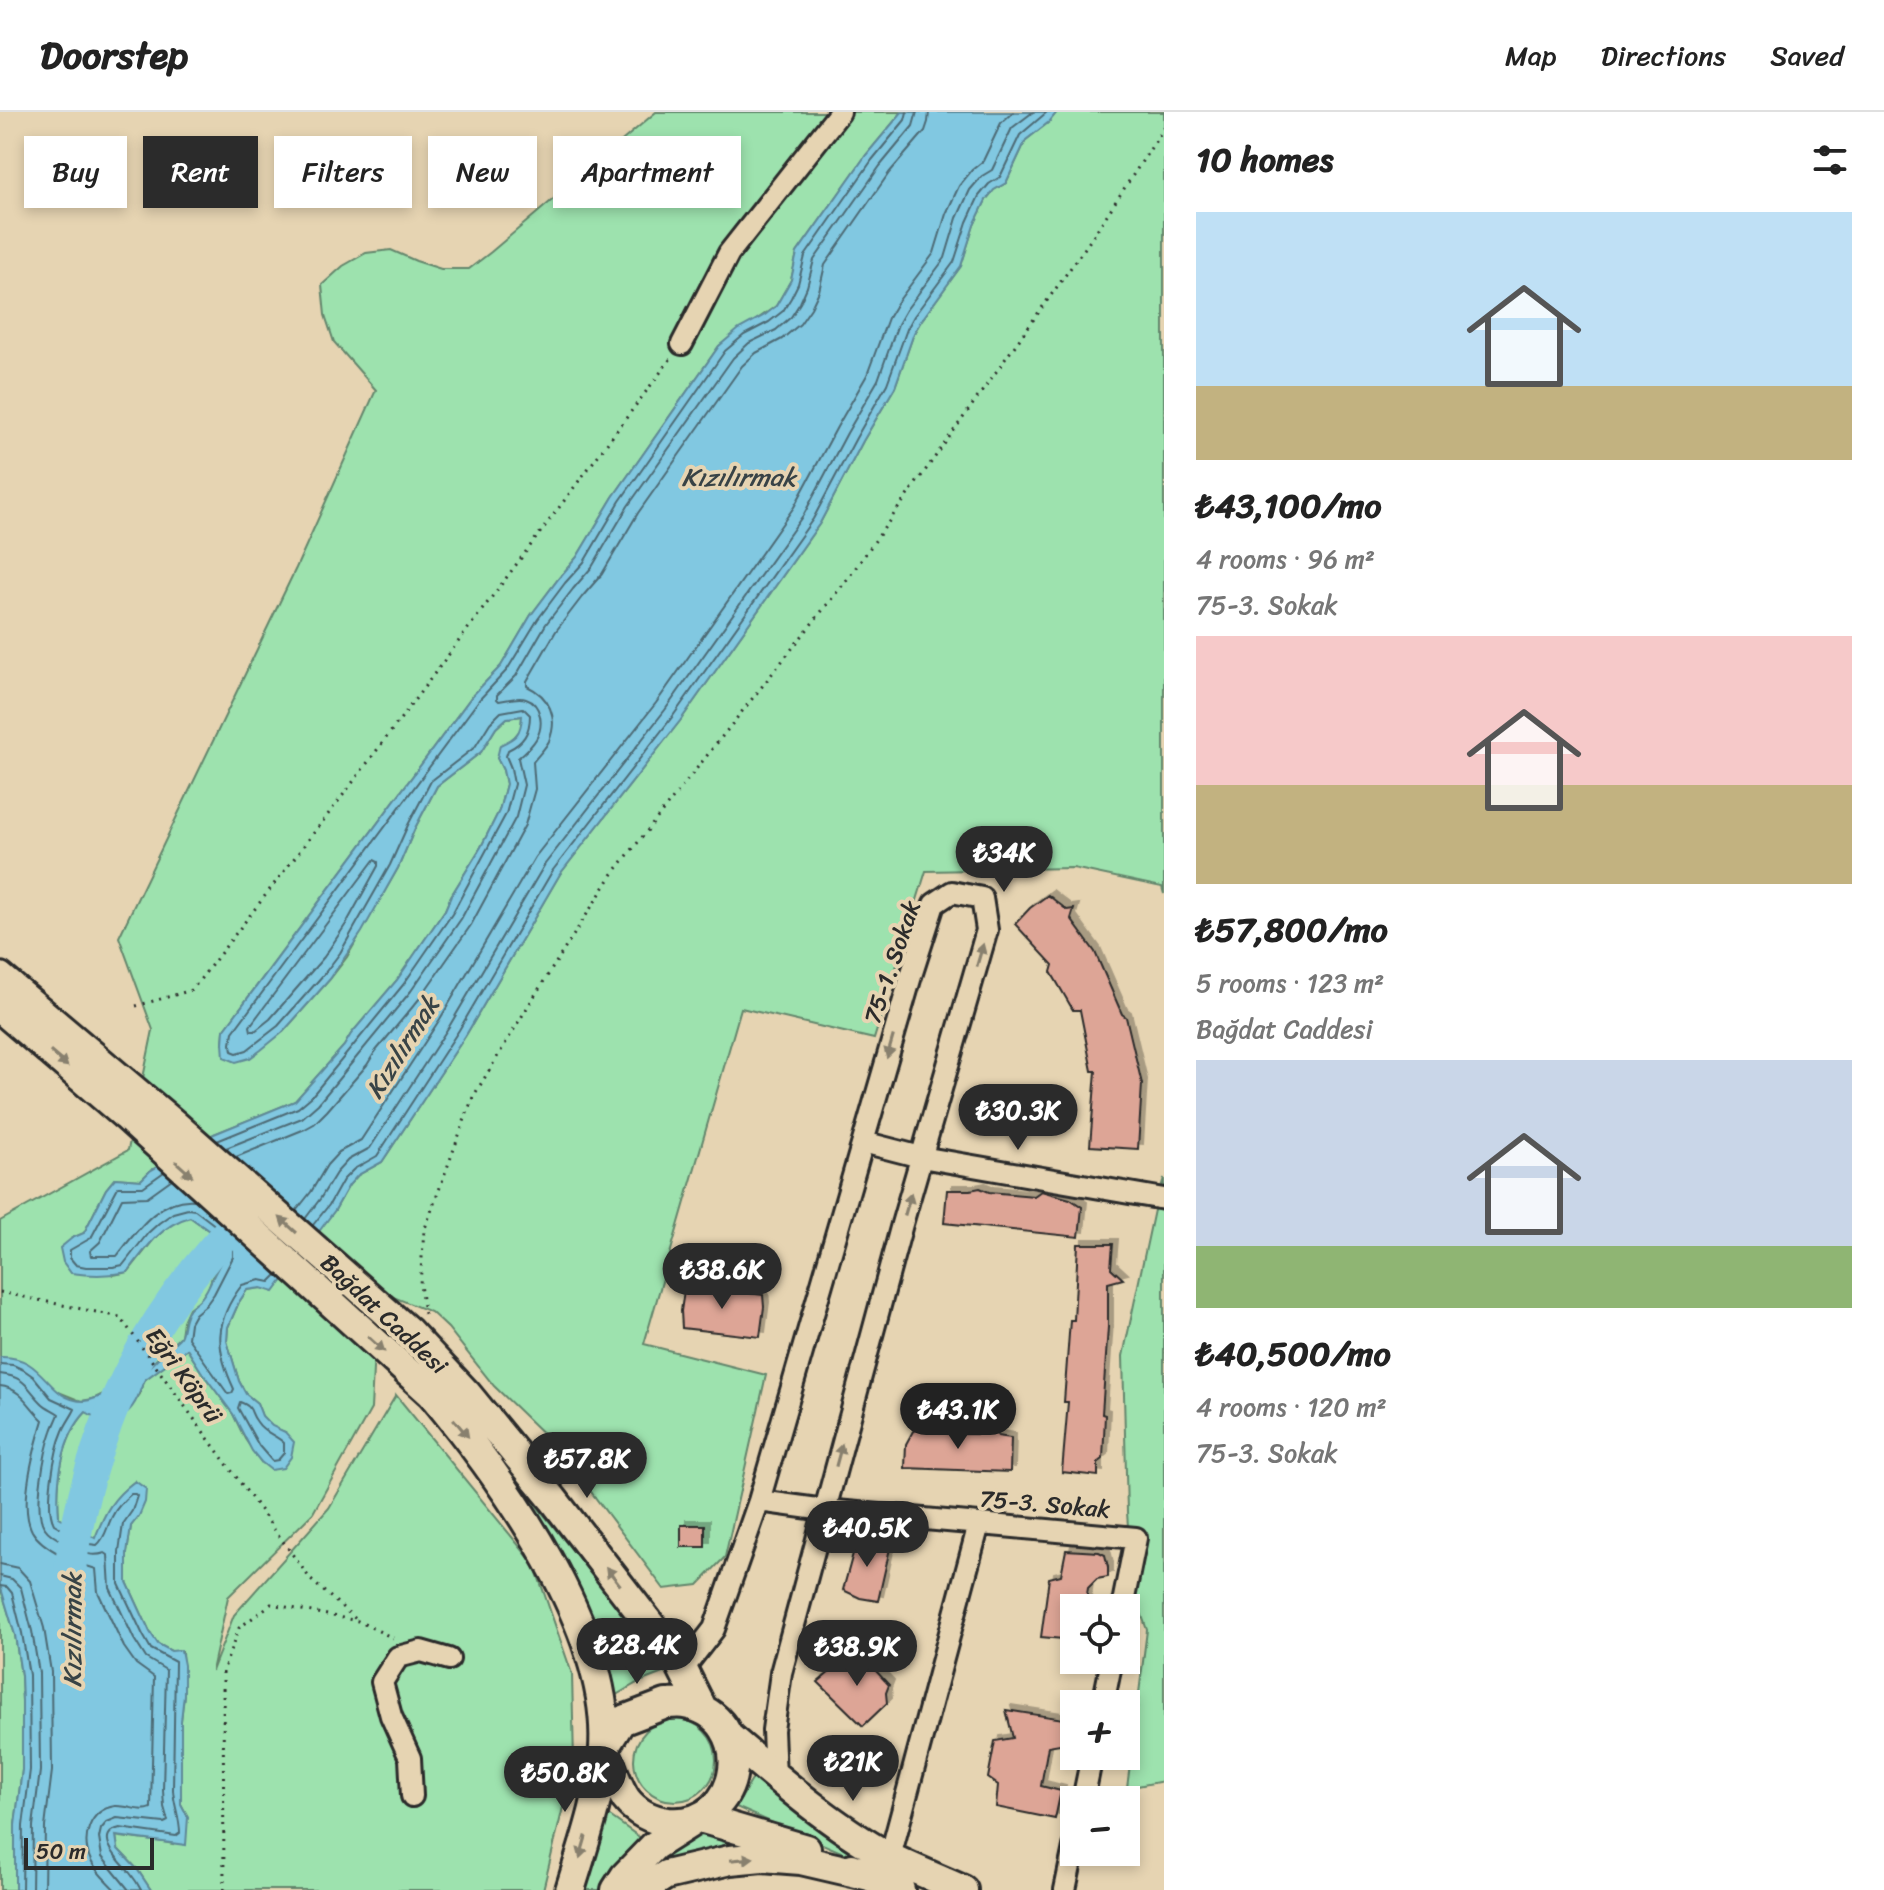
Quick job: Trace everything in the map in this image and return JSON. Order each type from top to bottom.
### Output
[{"type":"main road","name":"Bağdat Caddesi","points":[[0,977],[174,1124],[419,1342],[466,1393],[553,1499],[679,1662],[703,1710]]},
{"type":"main road","name":"Bağdat Caddesi","points":[[0,1008],[126,1116],[432,1394],[471,1441],[538,1540],[577,1618],[599,1679],[604,1748]]},
{"type":"main road","points":[[570,1890],[594,1807],[604,1748],[621,1721],[666,1704],[685,1704],[703,1710],[775,1777],[847,1831],[900,1890]]},
{"type":"main road","points":[[616,1890],[654,1846],[715,1807],[727,1792],[734,1774],[734,1755],[729,1737]]},
{"type":"main road","points":[[604,1748],[625,1798],[640,1812],[659,1821],[680,1823],[700,1818],[963,1890]]},
{"type":"main road","points":[[642,1890],[666,1875],[730,1860],[762,1857],[880,1866]]},
{"type":"street","points":[[682,344],[729,253],[840,112]]},
{"type":"street","name":"75-1. Sokak","points":[[683,1669],[714,1629],[759,1501],[934,904],[952,892],[982,898],[987,930],[921,1157],[781,1673],[773,1730],[775,1777]]},
{"type":"street","points":[[863,1142],[921,1157],[1164,1199]]},
{"type":"street","name":"75-3. Sokak","points":[[759,1501],[825,1510],[1136,1538],[1125,1594]]},
{"type":"street","points":[[880,1866],[979,1524]]},
{"type":"street","points":[[412,1796],[410,1758],[391,1716],[382,1682],[398,1657],[421,1651],[449,1659]]},
{"type":"street","points":[[1065,1890],[1070,1866]]},
{"type":"path","points":[[419,1342],[424,1231],[473,1097],[612,875],[849,577],[1087,245],[1164,128]]},
{"type":"path","points":[[136,1006],[192,990],[347,790],[682,344]]},
{"type":"path","name":"Eğri Köprü","points":[[0,1292],[120,1317],[311,1580],[358,1621]]},
{"type":"path","points":[[224,1890],[223,1671],[239,1628],[271,1604],[358,1621],[421,1651]]},
{"type":"green space","points":[[656,112],[902,112],[866,155],[797,253],[791,280],[776,306],[719,346],[613,497],[577,557],[531,615],[501,666],[472,696],[224,1030],[223,1043],[283,1032],[347,957],[398,868],[437,786],[481,752],[496,728],[507,718],[522,716],[521,729],[497,758],[506,784],[499,811],[445,910],[397,980],[295,1101],[214,1134],[150,1171],[141,1180],[115,1178],[106,1189],[84,1233],[72,1238],[114,1275],[128,1272],[155,1238],[176,1220],[190,1217],[225,1239],[225,1254],[220,1266],[200,1300],[189,1308],[181,1336],[138,1377],[93,1399],[81,1401],[56,1391],[0,1357],[0,1221],[128,1150],[153,1030],[119,937],[296,568],[376,390],[334,342],[325,315],[322,285],[343,266],[366,253],[391,250],[441,269],[469,269],[553,199],[553,208],[741,208],[741,136],[628,136]]},
{"type":"green space","points":[[1057,112],[1164,112],[1164,894],[1162,887],[1073,868],[926,871],[874,1039],[741,1008],[644,1344],[766,1375],[725,1557],[698,1585],[664,1589],[558,1448],[494,1386],[448,1328],[431,1312],[381,1292],[376,1308],[371,1409],[313,1513],[228,1597],[212,1671],[234,1615],[329,1508],[396,1395],[534,1564],[572,1674],[574,1762],[543,1890],[151,1890],[118,1849],[116,1836],[173,1844],[188,1817],[181,1804],[182,1651],[171,1651],[158,1644],[127,1582],[131,1526],[139,1515],[135,1481],[115,1500],[95,1539],[59,1517],[58,1490],[62,1462],[71,1435],[86,1412],[124,1416],[140,1394],[143,1381],[187,1349],[233,1414],[261,1462],[285,1432],[272,1427],[262,1416],[257,1403],[246,1394],[239,1381],[227,1341],[228,1327],[239,1302],[247,1290],[261,1288],[326,1221],[358,1175],[382,1162],[466,1035],[560,874],[680,721],[820,523],[895,387],[914,333],[961,266],[986,200],[994,190],[1006,183],[1026,140]]},
{"type":"green space","points":[[1164,1178],[1164,1781],[1127,1786],[1129,1770],[1140,1770],[1139,1690],[1147,1630],[1140,1610],[1140,1594],[1134,1594],[1132,1587],[1123,1356],[1154,1210]]},
{"type":"green space","points":[[438,1383],[668,1671],[616,1695],[595,1626],[563,1556]]},
{"type":"green space","points":[[0,1585],[15,1635],[21,1675],[22,1770],[15,1825],[15,1890],[0,1890]]},
{"type":"green space","points":[[667,1719],[683,1719],[698,1726],[709,1737],[716,1760],[713,1776],[704,1789],[683,1801],[667,1801],[652,1794],[641,1783],[634,1768],[634,1752],[641,1737],[652,1726]]},
{"type":"green space","points":[[756,1773],[793,1809],[815,1825],[930,1890],[736,1807]]},
{"type":"green space","points":[[607,1814],[642,1839],[615,1868],[600,1890],[582,1890]]},
{"type":"green space","points":[[699,1832],[762,1844],[642,1874],[665,1848]]},
{"type":"water","name":"Kızılırmak","points":[[902,112],[1057,112],[1026,140],[1006,183],[994,190],[986,200],[961,266],[914,333],[895,387],[820,523],[680,721],[560,874],[466,1035],[382,1162],[358,1175],[349,1185],[335,1210],[274,1292],[261,1288],[247,1290],[239,1302],[228,1327],[227,1341],[246,1394],[257,1403],[262,1416],[272,1426],[285,1432],[294,1442],[291,1457],[283,1468],[271,1470],[252,1451],[233,1414],[187,1349],[143,1381],[136,1401],[124,1415],[107,1420],[86,1412],[78,1423],[62,1462],[58,1490],[59,1517],[95,1538],[106,1513],[120,1493],[135,1481],[146,1489],[145,1502],[131,1526],[127,1582],[158,1644],[171,1651],[181,1650],[184,1694],[181,1804],[188,1817],[186,1845],[116,1836],[118,1849],[151,1890],[15,1890],[15,1825],[22,1770],[22,1701],[15,1635],[0,1585],[0,1357],[27,1363],[61,1394],[84,1401],[104,1395],[135,1379],[180,1337],[187,1311],[205,1293],[222,1260],[225,1239],[190,1217],[162,1232],[128,1272],[107,1275],[71,1273],[63,1262],[60,1248],[84,1233],[106,1189],[115,1178],[141,1180],[150,1171],[214,1134],[295,1101],[397,980],[445,910],[499,811],[506,784],[497,758],[500,745],[517,735],[522,716],[507,718],[496,728],[481,752],[437,786],[398,868],[362,932],[330,979],[283,1032],[261,1050],[250,1058],[236,1062],[224,1057],[224,1030],[472,696],[501,666],[531,615],[577,557],[613,497],[719,346],[739,329],[776,306],[791,280],[797,253],[866,155]]},
{"type":"building","points":[[1048,895],[1067,910],[1074,909],[1071,919],[1095,952],[1126,1017],[1142,1084],[1138,1149],[1090,1146],[1096,1071],[1092,1071],[1080,1010],[1073,1010],[1051,972],[1053,965],[1015,924]]},
{"type":"building","points":[[980,1188],[989,1192],[1034,1196],[1041,1191],[1070,1199],[1082,1207],[1079,1237],[944,1223],[947,1190]]},
{"type":"building","points":[[1078,1244],[1113,1244],[1111,1268],[1123,1279],[1108,1283],[1103,1459],[1098,1463],[1098,1476],[1062,1472],[1068,1402],[1064,1402],[1070,1320],[1074,1320]]},
{"type":"building","points":[[685,1284],[763,1295],[760,1337],[682,1328]]},
{"type":"building","points":[[929,1426],[933,1431],[952,1434],[983,1434],[993,1430],[998,1436],[1011,1438],[1010,1472],[905,1468],[906,1444],[913,1431]]},
{"type":"building","points":[[681,1525],[705,1525],[705,1547],[681,1547]]},
{"type":"building","points":[[868,1537],[891,1544],[878,1601],[860,1598],[843,1590],[857,1539]]},
{"type":"building","points":[[1066,1550],[1105,1555],[1108,1577],[1097,1579],[1088,1588],[1087,1594],[1060,1594],[1060,1639],[1041,1637],[1049,1578],[1061,1575]]},
{"type":"building","points":[[849,1656],[857,1661],[862,1656],[889,1685],[887,1703],[863,1726],[818,1682]]},
{"type":"building","points":[[1006,1710],[1060,1718],[1060,1744],[1048,1746],[1041,1786],[1060,1791],[1055,1819],[996,1807],[998,1785],[988,1778],[995,1741],[1013,1738]]},
{"type":"waterway","name":"Kızılırmak","points":[[70,1569],[92,1465],[130,1372],[182,1287],[252,1207]]}]
